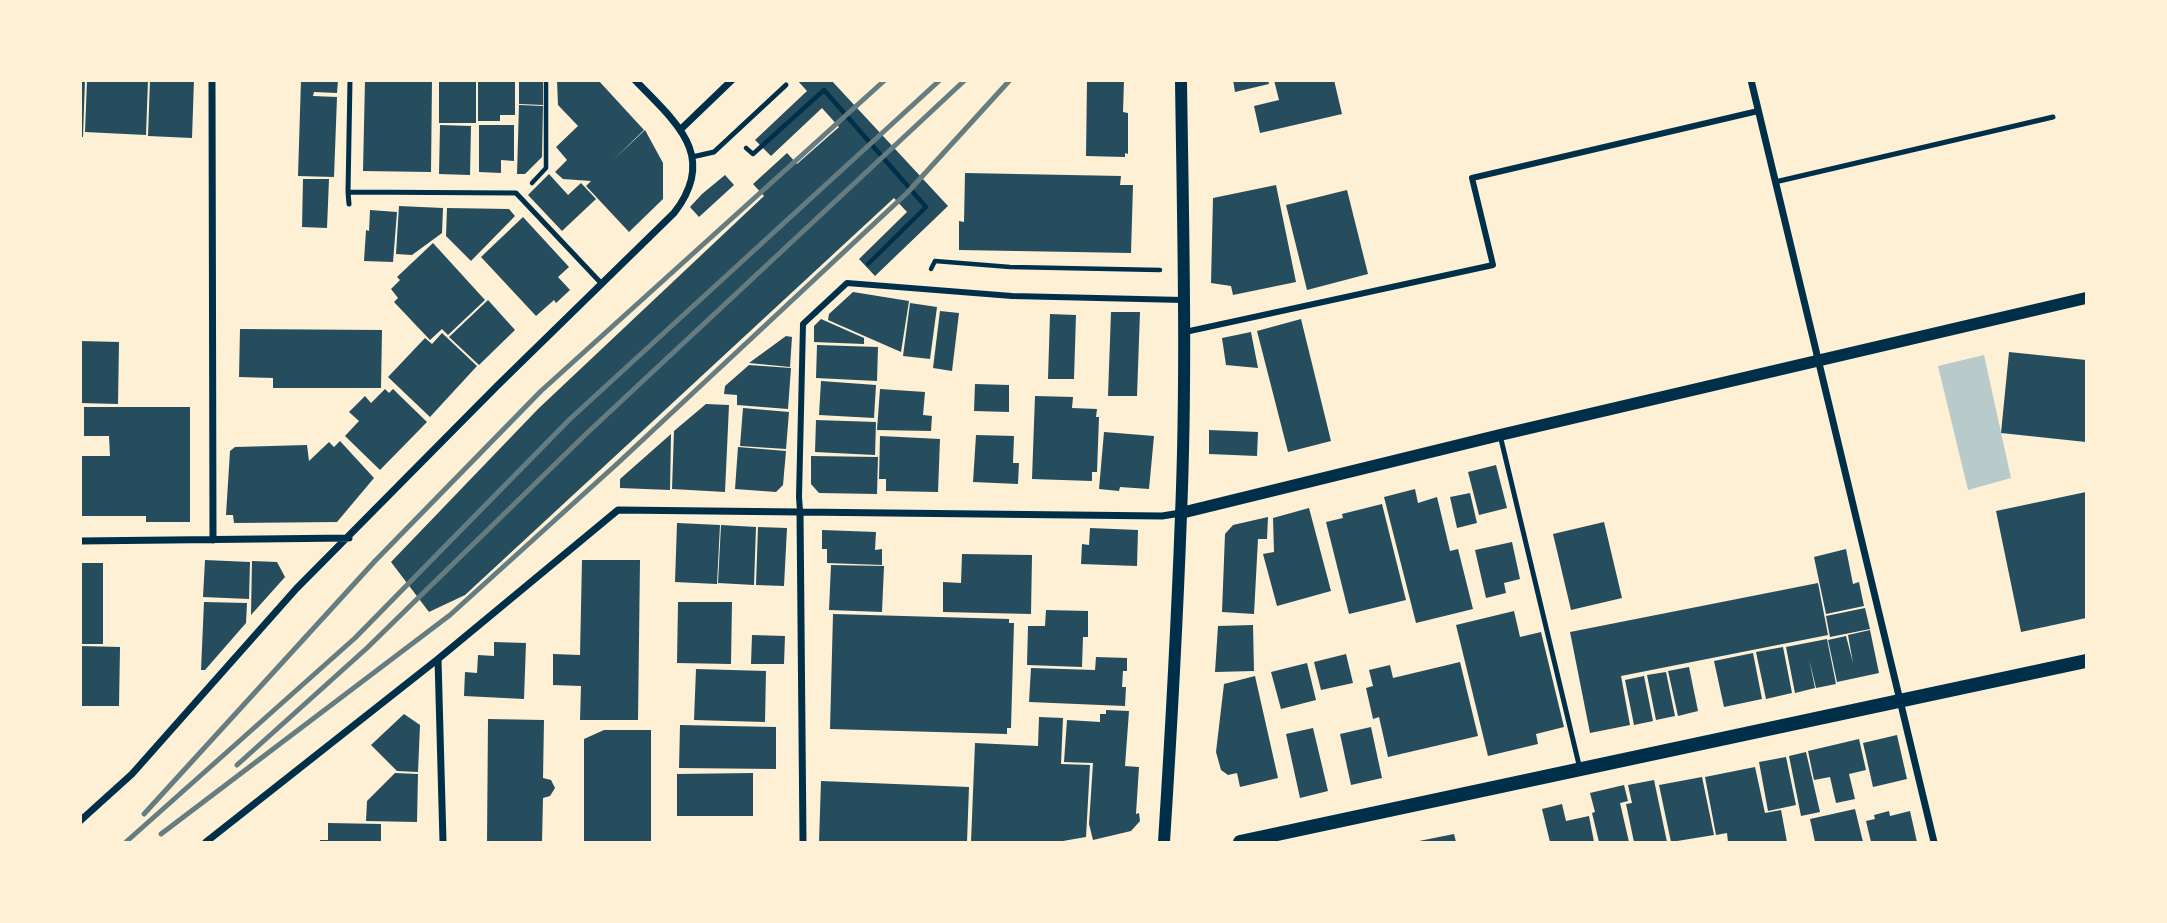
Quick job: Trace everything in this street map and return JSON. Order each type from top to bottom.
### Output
[{"type":"main road","points":[[1240,842],[2087,661]]},
{"type":"street","points":[[212,80],[213,540]]},
{"type":"street","points":[[80,821],[132,774],[296,589],[685,199],[694,172],[690,144],[681,129],[635,80]]},
{"type":"street","points":[[681,129],[732,80]]},
{"type":"street","points":[[1164,842],[1174,697],[1181,513],[1181,80]]},
{"type":"street","points":[[1751,80],[1934,842]]},
{"type":"street","points":[[1183,333],[1493,265],[1472,178],[1758,111]]},
{"type":"street","points":[[803,842],[799,497],[803,324],[847,283],[1012,296],[1183,300]]},
{"type":"street","points":[[206,842],[438,659],[618,510],[1162,516],[2087,298]]},
{"type":"street","points":[[80,541],[349,538]]},
{"type":"street","points":[[438,659],[443,842]]},
{"type":"lane","points":[[349,204],[350,80]]},
{"type":"lane","points":[[692,157],[714,152],[786,85]]},
{"type":"lane","points":[[1775,182],[2053,117]]},
{"type":"lane","points":[[348,192],[516,193],[601,283]]},
{"type":"lane","points":[[1500,435],[1580,769]]},
{"type":"path","points":[[519,195],[546,168],[546,80]]},
{"type":"path","points":[[762,146],[824,90],[926,208],[866,266]]},
{"type":"path","points":[[868,154],[874,148]]},
{"type":"path","points":[[928,274],[935,261],[1010,267],[1160,270]]},
{"type":"shaded area","points":[[1984,355],[2011,478],[1968,490],[1938,366]]},
{"type":"building","points":[[80,80],[85,80],[83,137],[80,137]]},
{"type":"building","points":[[87,80],[148,80],[146,135],[85,132]]},
{"type":"building","points":[[150,80],[194,80],[192,138],[148,136]]},
{"type":"building","points":[[301,80],[338,80],[337,93],[314,92],[313,96],[337,97],[334,177],[298,176]]},
{"type":"building","points":[[365,80],[432,80],[431,172],[363,171]]},
{"type":"building","points":[[439,80],[476,80],[476,123],[439,123]]},
{"type":"building","points":[[478,80],[515,80],[515,115],[500,115],[500,121],[478,121]]},
{"type":"building","points":[[519,80],[543,80],[543,105],[519,104]]},
{"type":"building","points":[[557,80],[598,80],[644,130],[612,161],[645,130],[663,163],[663,199],[629,232],[586,186],[591,181],[563,179],[555,172],[567,160],[556,147],[578,126],[558,105]]},
{"type":"building","points":[[797,80],[831,80],[948,206],[875,276],[859,259],[907,212],[894,198],[465,595],[429,612],[391,562],[538,409],[764,196],[753,184],[787,153],[797,164],[839,127],[822,108],[771,156],[755,140],[807,91]]},
{"type":"building","points":[[1087,80],[1124,80],[1123,112],[1128,113],[1128,154],[1125,153],[1125,157],[1086,156]]},
{"type":"building","points":[[1233,80],[1268,80],[1269,84],[1235,92]]},
{"type":"building","points":[[1274,80],[1334,80],[1342,114],[1260,133],[1254,106],[1279,100]]},
{"type":"building","points":[[519,105],[543,106],[542,157],[525,174],[517,174]]},
{"type":"building","points":[[440,125],[471,126],[470,175],[439,174]]},
{"type":"building","points":[[479,125],[514,125],[514,161],[501,160],[501,173],[479,172]]},
{"type":"building","points":[[965,173],[1121,176],[1120,185],[1133,185],[1131,253],[959,250],[959,221],[964,222]]},
{"type":"building","points":[[549,174],[568,195],[581,183],[596,199],[562,231],[528,195]]},
{"type":"building","points":[[725,175],[734,185],[699,217],[690,207]]},
{"type":"building","points":[[303,179],[329,179],[327,228],[302,227]]},
{"type":"building","points":[[1276,185],[1296,282],[1233,295],[1231,286],[1211,283],[1213,198]]},
{"type":"building","points":[[1347,190],[1368,274],[1307,290],[1286,205]]},
{"type":"building","points":[[399,206],[443,208],[442,233],[412,255],[396,254]]},
{"type":"building","points":[[447,208],[509,209],[515,216],[471,261],[446,236]]},
{"type":"building","points":[[370,210],[397,212],[393,262],[364,261]]},
{"type":"building","points":[[523,217],[569,267],[558,277],[570,290],[536,316],[481,257]]},
{"type":"building","points":[[433,243],[485,300],[448,335],[442,329],[430,340],[394,302],[398,298],[391,289],[400,280],[397,277]]},
{"type":"building","points":[[853,292],[909,301],[901,352],[828,320],[829,314]]},
{"type":"building","points":[[488,300],[515,330],[479,365],[449,337]]},
{"type":"building","points":[[910,303],[937,307],[930,359],[903,356]]},
{"type":"building","points":[[940,311],[959,313],[952,371],[933,368]]},
{"type":"building","points":[[1111,312],[1140,312],[1137,396],[1108,396]]},
{"type":"building","points":[[1050,314],[1076,315],[1074,379],[1048,379]]},
{"type":"building","points":[[821,319],[864,338],[864,344],[814,342],[814,326]]},
{"type":"building","points":[[1301,319],[1331,441],[1288,452],[1257,331]]},
{"type":"building","points":[[240,329],[382,330],[381,388],[273,388],[273,378],[239,377]]},
{"type":"building","points":[[1251,332],[1258,368],[1226,365],[1222,338]]},
{"type":"building","points":[[442,333],[477,366],[430,417],[388,377],[425,338],[432,344]]},
{"type":"building","points":[[786,336],[792,337],[790,367],[749,363]]},
{"type":"building","points":[[80,341],[119,342],[118,404],[80,403]]},
{"type":"building","points":[[817,345],[878,347],[877,381],[816,378]]},
{"type":"building","points":[[2009,352],[2086,360],[2086,442],[2001,433]]},
{"type":"building","points":[[749,365],[791,368],[788,409],[737,405],[737,395],[724,394],[725,386]]},
{"type":"building","points":[[821,381],[876,385],[874,418],[819,415]]},
{"type":"building","points":[[975,384],[1009,385],[1009,412],[974,411]]},
{"type":"building","points":[[385,389],[389,393],[393,389],[427,422],[380,470],[345,436],[359,421],[349,412],[365,396],[371,403]]},
{"type":"building","points":[[880,389],[925,392],[923,415],[932,416],[931,431],[877,430]]},
{"type":"building","points":[[1035,396],[1073,397],[1072,408],[1097,409],[1097,472],[1092,472],[1092,481],[1032,479]]},
{"type":"building","points":[[706,404],[729,405],[725,492],[672,489],[674,431]]},
{"type":"building","points":[[84,407],[190,407],[190,522],[146,522],[146,516],[80,516],[80,456],[110,456],[109,436],[84,436]]},
{"type":"building","points":[[743,408],[789,412],[786,449],[740,446]]},
{"type":"building","points":[[816,420],[876,422],[875,455],[815,452]]},
{"type":"building","points":[[1209,430],[1258,432],[1257,456],[1209,454]]},
{"type":"building","points":[[1104,432],[1154,436],[1149,489],[1099,489]]},
{"type":"building","points":[[671,434],[670,490],[620,488],[620,479]]},
{"type":"building","points":[[976,435],[1014,436],[1013,463],[1019,463],[1018,484],[973,482]]},
{"type":"building","points":[[880,436],[940,439],[938,492],[886,491],[886,479],[879,479]]},
{"type":"building","points":[[340,441],[374,478],[337,522],[234,523],[233,515],[226,515],[230,451],[235,447],[307,445],[309,461],[329,442],[334,447]]},
{"type":"building","points":[[738,447],[786,451],[783,485],[776,492],[735,489]]},
{"type":"building","points":[[811,456],[878,457],[877,494],[819,493],[811,484]]},
{"type":"building","points":[[1496,465],[1507,508],[1479,515],[1468,472]]},
{"type":"building","points":[[1415,489],[1418,503],[1437,497],[1450,551],[1458,549],[1473,609],[1416,623],[1384,497]]},
{"type":"building","points":[[2086,492],[2086,618],[2021,632],[1996,511]]},
{"type":"building","points":[[1470,493],[1477,523],[1457,528],[1450,497]]},
{"type":"building","points":[[1382,504],[1406,600],[1349,614],[1326,522],[1343,518],[1342,514]]},
{"type":"building","points":[[1309,508],[1331,591],[1277,606],[1263,554],[1274,552],[1273,518]]},
{"type":"building","points":[[1268,517],[1267,539],[1258,539],[1254,614],[1222,612],[1225,534],[1233,525]]},
{"type":"building","points":[[1604,522],[1622,598],[1571,610],[1553,534]]},
{"type":"building","points":[[677,523],[720,525],[717,584],[675,582]]},
{"type":"building","points":[[721,525],[756,527],[754,585],[718,583]]},
{"type":"building","points":[[758,527],[787,528],[784,586],[756,585]]},
{"type":"building","points":[[1090,528],[1138,530],[1137,566],[1081,564],[1082,544],[1089,545]]},
{"type":"building","points":[[822,530],[876,532],[875,550],[882,549],[882,565],[827,563],[827,549],[822,549]]},
{"type":"building","points":[[1512,542],[1520,579],[1504,583],[1506,593],[1486,598],[1475,550]]},
{"type":"building","points":[[1846,549],[1853,584],[1859,582],[1864,606],[1826,614],[1814,557]]},
{"type":"building","points":[[962,554],[1032,555],[1031,614],[943,612],[943,582],[961,583]]},
{"type":"building","points":[[205,560],[250,562],[249,599],[203,597]]},
{"type":"building","points":[[582,560],[640,560],[638,720],[580,720],[581,686],[553,685],[553,654],[580,655]]},
{"type":"building","points":[[252,561],[277,562],[285,577],[251,615]]},
{"type":"building","points":[[80,563],[103,563],[103,644],[80,644]]},
{"type":"building","points":[[831,565],[884,566],[882,612],[829,610]]},
{"type":"building","points":[[1818,583],[1828,635],[1621,676],[1630,725],[1590,733],[1570,632]]},
{"type":"building","points":[[204,602],[247,603],[246,623],[205,670],[201,670]]},
{"type":"building","points":[[678,602],[732,602],[731,664],[677,663]]},
{"type":"building","points":[[1865,608],[1870,629],[1830,637],[1826,616]]},
{"type":"building","points":[[1046,610],[1088,611],[1088,637],[1083,637],[1082,667],[1027,665],[1028,626],[1045,626]]},
{"type":"building","points":[[1514,611],[1520,637],[1541,632],[1564,727],[1536,734],[1538,744],[1488,756],[1456,625]]},
{"type":"building","points":[[833,614],[1009,619],[1009,623],[1014,623],[1011,728],[1007,728],[1007,734],[830,729]]},
{"type":"building","points":[[1253,625],[1254,671],[1215,672],[1218,626]]},
{"type":"building","points":[[1870,630],[1879,673],[1837,682],[1828,640],[1846,636],[1853,663],[1848,635]]},
{"type":"building","points":[[752,635],[785,636],[784,664],[751,664]]},
{"type":"building","points":[[1827,639],[1836,684],[1816,688],[1809,659],[1815,688],[1795,693],[1786,647]]},
{"type":"building","points":[[494,642],[526,643],[524,699],[464,696],[465,672],[477,673],[478,655],[494,656]]},
{"type":"building","points":[[80,646],[120,647],[119,706],[80,706]]},
{"type":"building","points":[[1783,647],[1792,693],[1766,699],[1756,652]]},
{"type":"building","points":[[1753,653],[1762,699],[1724,707],[1714,661]]},
{"type":"building","points":[[1346,654],[1353,683],[1321,690],[1314,662]]},
{"type":"building","points":[[1096,657],[1127,658],[1127,671],[1123,671],[1122,687],[1126,687],[1125,706],[1029,702],[1031,668],[1095,670]]},
{"type":"building","points":[[1460,662],[1478,736],[1388,757],[1379,717],[1373,719],[1366,688],[1373,686],[1369,670],[1390,665],[1393,678]]},
{"type":"building","points":[[1307,663],[1316,700],[1281,709],[1271,672]]},
{"type":"building","points":[[1689,667],[1698,711],[1678,716],[1668,671]]},
{"type":"building","points":[[696,669],[766,671],[765,722],[694,720]]},
{"type":"building","points":[[1666,672],[1675,716],[1656,720],[1647,675]]},
{"type":"building","points":[[1255,676],[1278,778],[1240,787],[1237,773],[1228,775],[1221,770],[1216,752],[1224,684]]},
{"type":"building","points":[[1644,676],[1653,721],[1634,725],[1625,680]]},
{"type":"building","points":[[1106,710],[1129,711],[1125,766],[1139,767],[1136,814],[1139,813],[1140,821],[1131,831],[1093,840],[1089,824],[1093,763],[1064,762],[1067,720],[1100,722],[1100,714],[1106,714]]},
{"type":"building","points":[[404,714],[420,725],[418,772],[397,771],[371,745]]},
{"type":"building","points":[[1039,717],[1063,718],[1061,764],[1090,765],[1086,837],[1057,842],[971,842],[975,743],[1038,746]]},
{"type":"building","points":[[488,719],[544,720],[543,778],[551,780],[555,788],[550,796],[543,798],[542,842],[487,842]]},
{"type":"building","points":[[680,725],[776,727],[776,769],[679,768]]},
{"type":"building","points":[[1371,727],[1382,778],[1351,785],[1340,734]]},
{"type":"building","points":[[1313,728],[1328,791],[1300,798],[1286,734]]},
{"type":"building","points":[[604,730],[651,730],[651,842],[584,842],[584,739]]},
{"type":"building","points":[[1897,735],[1907,779],[1873,787],[1863,743]]},
{"type":"building","points":[[1859,739],[1866,770],[1849,774],[1855,799],[1836,803],[1830,777],[1814,780],[1808,751]]},
{"type":"building","points":[[1806,752],[1820,812],[1801,816],[1789,756]]},
{"type":"building","points":[[1786,757],[1796,805],[1768,811],[1759,762]]},
{"type":"building","points":[[1755,767],[1765,813],[1781,810],[1787,842],[1728,842],[1727,833],[1716,835],[1705,777]]},
{"type":"building","points":[[395,773],[418,774],[417,822],[366,821],[367,801]]},
{"type":"building","points":[[753,773],[753,816],[677,816],[677,774]]},
{"type":"building","points":[[1702,777],[1714,835],[1671,842],[1659,785]]},
{"type":"building","points":[[1654,780],[1667,842],[1634,842],[1626,804],[1632,803],[1628,785]]},
{"type":"building","points":[[821,781],[969,787],[967,842],[819,842]]},
{"type":"building","points":[[1624,785],[1628,801],[1620,803],[1629,842],[1599,842],[1590,793]]},
{"type":"building","points":[[1562,804],[1566,821],[1589,816],[1594,842],[1550,842],[1542,809]]},
{"type":"building","points":[[1855,809],[1863,842],[1815,842],[1810,819]]},
{"type":"building","points":[[1889,811],[1890,816],[1910,811],[1917,842],[1871,842],[1866,821],[1875,819],[1874,815]]},
{"type":"building","points":[[328,823],[381,824],[381,842],[320,842],[328,840]]},
{"type":"building","points":[[1454,834],[1456,842],[1419,841]]},
{"type":"railway","points":[[144,814],[375,561],[541,391],[885,80]]},
{"type":"railway","points":[[126,842],[355,638],[570,419],[940,80]]},
{"type":"railway","points":[[237,765],[367,648],[586,434],[965,80]]},
{"type":"railway","points":[[161,834],[450,615],[618,463],[907,193],[1010,80]]}]
